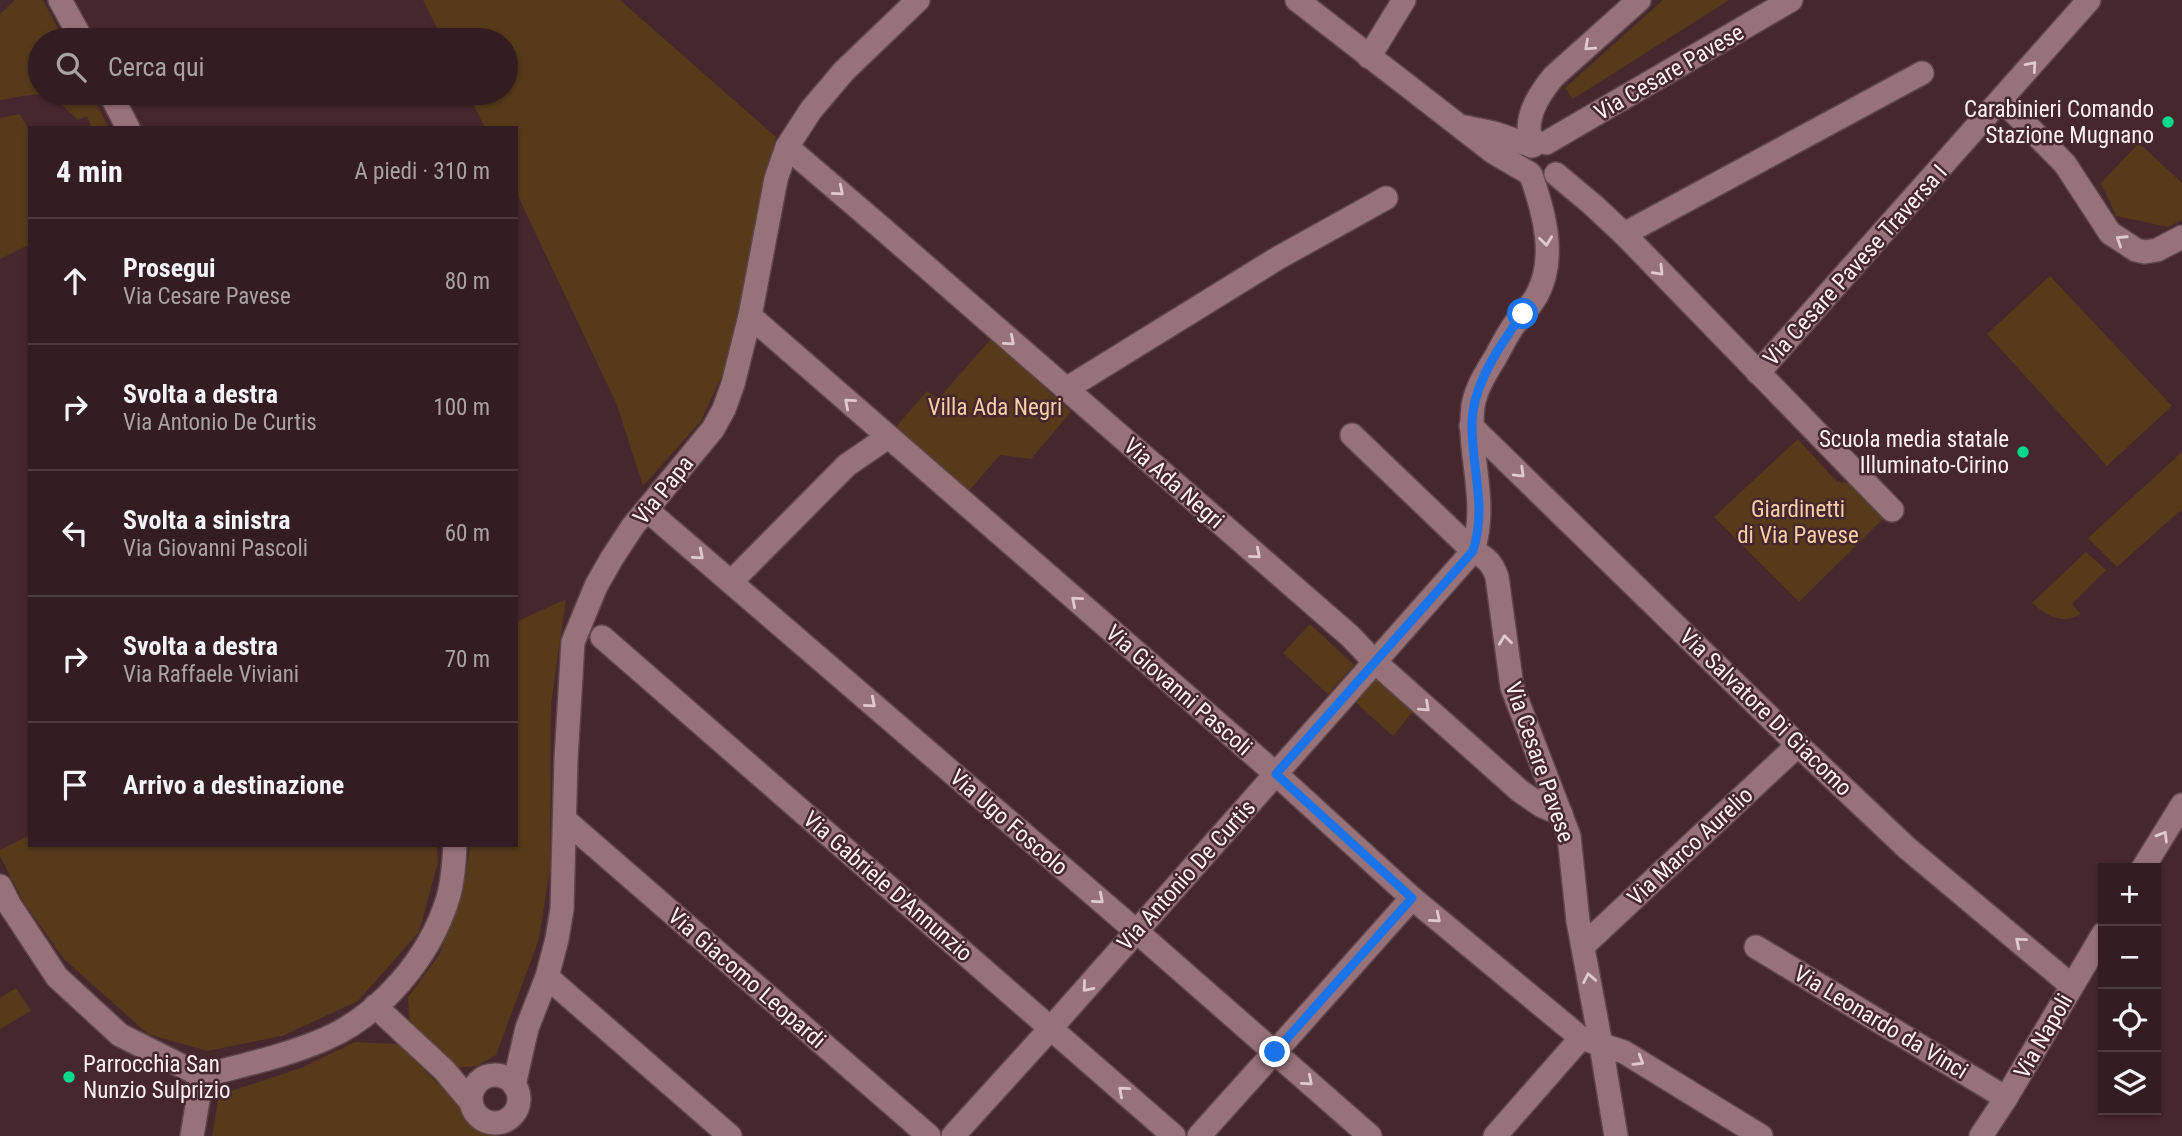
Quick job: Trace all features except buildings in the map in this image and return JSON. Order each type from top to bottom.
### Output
[{"type":"street","points":[[60,0],[75,28]]},
{"type":"street","name":"Via Papa","points":[[514,1085],[527,1028],[547,977],[562,909],[566,759],[573,642],[596,586],[612,558],[633,526],[713,429],[724,409],[750,316],[776,179],[787,147],[811,110],[844,71],[918,0]]},
{"type":"street","points":[[1297,0],[1493,152],[1541,180],[1556,174],[1561,164],[1559,152],[1551,145],[1538,145],[1462,126]]},
{"type":"street","points":[[1369,57],[1404,0]]},
{"type":"street","points":[[1538,145],[1529,130],[1541,92],[1553,77],[1639,0]]},
{"type":"street","name":"Via Cesare Pavese","points":[[1538,145],[1791,0]]},
{"type":"street","name":"Via Cesare Pavese Traversa I","points":[[1758,373],[2089,0]]},
{"type":"street","points":[[1624,234],[1922,74]]},
{"type":"street","points":[[2002,100],[2066,164],[2110,233],[2136,250],[2145,252],[2157,250],[2182,237]]},
{"type":"street","points":[[116,105],[127,126]]},
{"type":"street","points":[[1473,551],[1478,536],[1480,493],[1472,426],[1474,404],[1483,377],[1513,328],[1537,296],[1544,278],[1548,251],[1540,200],[1525,159],[1538,145]]},
{"type":"street","name":"Via Ada Negri","points":[[787,147],[1350,636],[1374,661],[1520,791],[1542,806],[1561,814]]},
{"type":"street","name":"Via Cesare Pavese Traversa I","points":[[1556,174],[1624,234],[1892,510]]},
{"type":"street","points":[[1066,389],[1278,258],[1386,198]]},
{"type":"street","name":"Via Giovanni Pascoli","points":[[750,316],[1276,774],[1412,898],[1591,1042],[1624,1052],[1761,1136]]},
{"type":"street","name":"Via Salvatore Di Giacomo","points":[[1472,426],[1798,745],[1908,848],[2072,986]]},
{"type":"street","name":"Via Cesare Pavese","points":[[1352,435],[1473,551],[1493,564],[1511,687],[1569,836],[1583,946],[1591,1042],[1616,1136]]},
{"type":"street","points":[[731,582],[847,465],[888,437]]},
{"type":"street","name":"Via Ugo Foscolo","points":[[647,510],[1136,931],[1272,1055],[1370,1136]]},
{"type":"street","name":"Via Antonio De Curtis","points":[[953,1136],[1473,551]]},
{"type":"street","name":"Via Gabriele D'Annunzio","points":[[602,637],[1174,1136]]},
{"type":"street","name":"Via Marco Aurelio","points":[[1583,946],[1798,745]]},
{"type":"street","points":[[2146,863],[2182,805]]},
{"type":"street","name":"Via Giacomo Leopardi","points":[[565,820],[929,1136]]},
{"type":"street","points":[[0,886],[57,977],[120,1035],[202,1076],[290,1053],[327,1039],[375,1006],[409,971],[438,922],[448,897],[455,847]]},
{"type":"street","points":[[1199,1136],[1412,898]]},
{"type":"street","name":"Via Napoli","points":[[1981,1136],[2098,942]]},
{"type":"street","name":"Via Leonardo da Vinci","points":[[1756,947],[2006,1098]]},
{"type":"street","points":[[547,977],[730,1136]]},
{"type":"street","points":[[375,1006],[444,1070],[471,1102]]},
{"type":"street","name":"Via Papa","points":[[487,1077],[527,1028]]},
{"type":"street","points":[[1495,1136],[1591,1042]]},
{"type":"street","points":[[444,1070],[462,1078],[487,1077],[508,1079],[514,1085],[519,1100],[512,1126],[485,1121],[473,1110],[471,1093],[476,1084],[487,1077]]},
{"type":"street","points":[[192,1136],[202,1076]]},
{"type":"green space","points":[[15,0],[43,0],[58,28],[28,28],[28,96],[0,100],[0,14]]},
{"type":"green space","points":[[423,0],[620,0],[776,137],[732,354],[701,421],[643,486],[617,405],[518,196],[518,126],[484,126],[474,105],[518,105],[518,28],[437,28]]},
{"type":"green space","points":[[1663,0],[1729,0],[1573,99],[1565,88]]},
{"type":"green space","points":[[61,105],[97,105],[108,126],[91,126],[87,116],[78,120]]},
{"type":"green space","points":[[20,114],[28,129],[28,245],[0,259],[0,118]]},
{"type":"green space","points":[[2139,143],[2182,183],[2182,220],[2168,227],[2116,216],[2101,183]]},
{"type":"green space","points":[[2050,276],[2172,406],[2107,466],[1987,334]]},
{"type":"green space","name":"Villa Ada Negri","points":[[992,338],[1071,412],[1031,459],[1000,455],[968,492],[895,428],[927,391],[938,399]]},
{"type":"green space","name":"Giardinetti di Via Pavese","points":[[1798,439],[1837,482],[1858,484],[1887,515],[1799,602],[1714,517]]},
{"type":"green space","points":[[2182,452],[2182,509],[2117,567],[2088,538]]},
{"type":"green space","points":[[2086,552],[2106,570],[2072,604],[2081,614],[2067,619],[2055,618],[2032,603]]},
{"type":"green space","points":[[566,599],[551,705],[550,869],[539,939],[496,1055],[477,1066],[452,1068],[410,1026],[408,997],[439,955],[465,880],[470,847],[518,847],[518,621]]},
{"type":"green space","points":[[1310,624],[1354,665],[1328,694],[1283,653]]},
{"type":"green space","points":[[1376,676],[1415,709],[1393,736],[1354,701]]},
{"type":"green space","points":[[28,836],[28,847],[437,847],[438,862],[419,932],[358,1001],[282,1036],[207,1051],[148,1034],[64,959],[23,901],[0,856],[0,850]]},
{"type":"green space","points":[[16,988],[31,1011],[0,1029],[0,998]]},
{"type":"green space","points":[[355,1042],[398,1044],[477,1123],[495,1136],[212,1136],[219,1095],[301,1068]]},
{"type":"place","name":"Carabinieri Comando Stazione Mugnano","points":[[2168,122]]},
{"type":"place","name":"Scuola media statale Illuminato-Cirino","points":[[2023,452]]},
{"type":"place","name":"Parrocchia San Nunzio Sulprizio","points":[[69,1077]]},
{"type":"route","points":[[1275,1052],[1412,898],[1276,774],[1473,551],[1478,536],[1480,493],[1472,426],[1474,404],[1483,377],[1523,314]]}]
